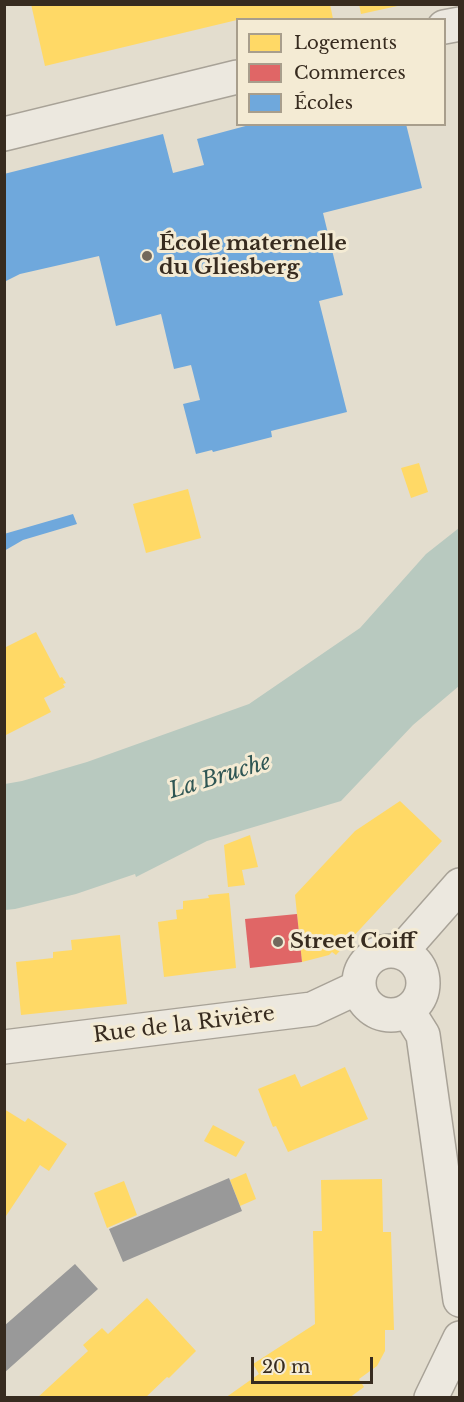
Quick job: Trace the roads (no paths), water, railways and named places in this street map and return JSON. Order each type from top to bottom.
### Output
[{"type":"street","points":[[4,134],[236,77]]},
{"type":"street","points":[[401,952],[459,885]]},
{"type":"street","points":[[380,952],[401,952],[418,964],[423,974],[422,995],[416,1005],[398,1015],[377,1012],[368,1006],[359,987],[364,966],[370,958],[380,952]]},
{"type":"street","name":"Rue de la Rivière","points":[[4,1047],[312,1009],[359,987]]},
{"type":"street","points":[[408,1011],[423,1035],[459,1300]]},
{"type":"street","points":[[431,1398],[459,1338]]},
{"type":"water","name":"La Bruche","points":[[459,528],[459,686],[413,725],[341,801],[207,841],[136,877],[135,874],[76,894],[5,910],[5,784],[87,762],[249,704],[360,628],[426,554]]},
{"type":"place","name":"École maternelle du Gliesberg","points":[[147,256]]},
{"type":"place","name":"Street Coiff","points":[[278,942]]}]
